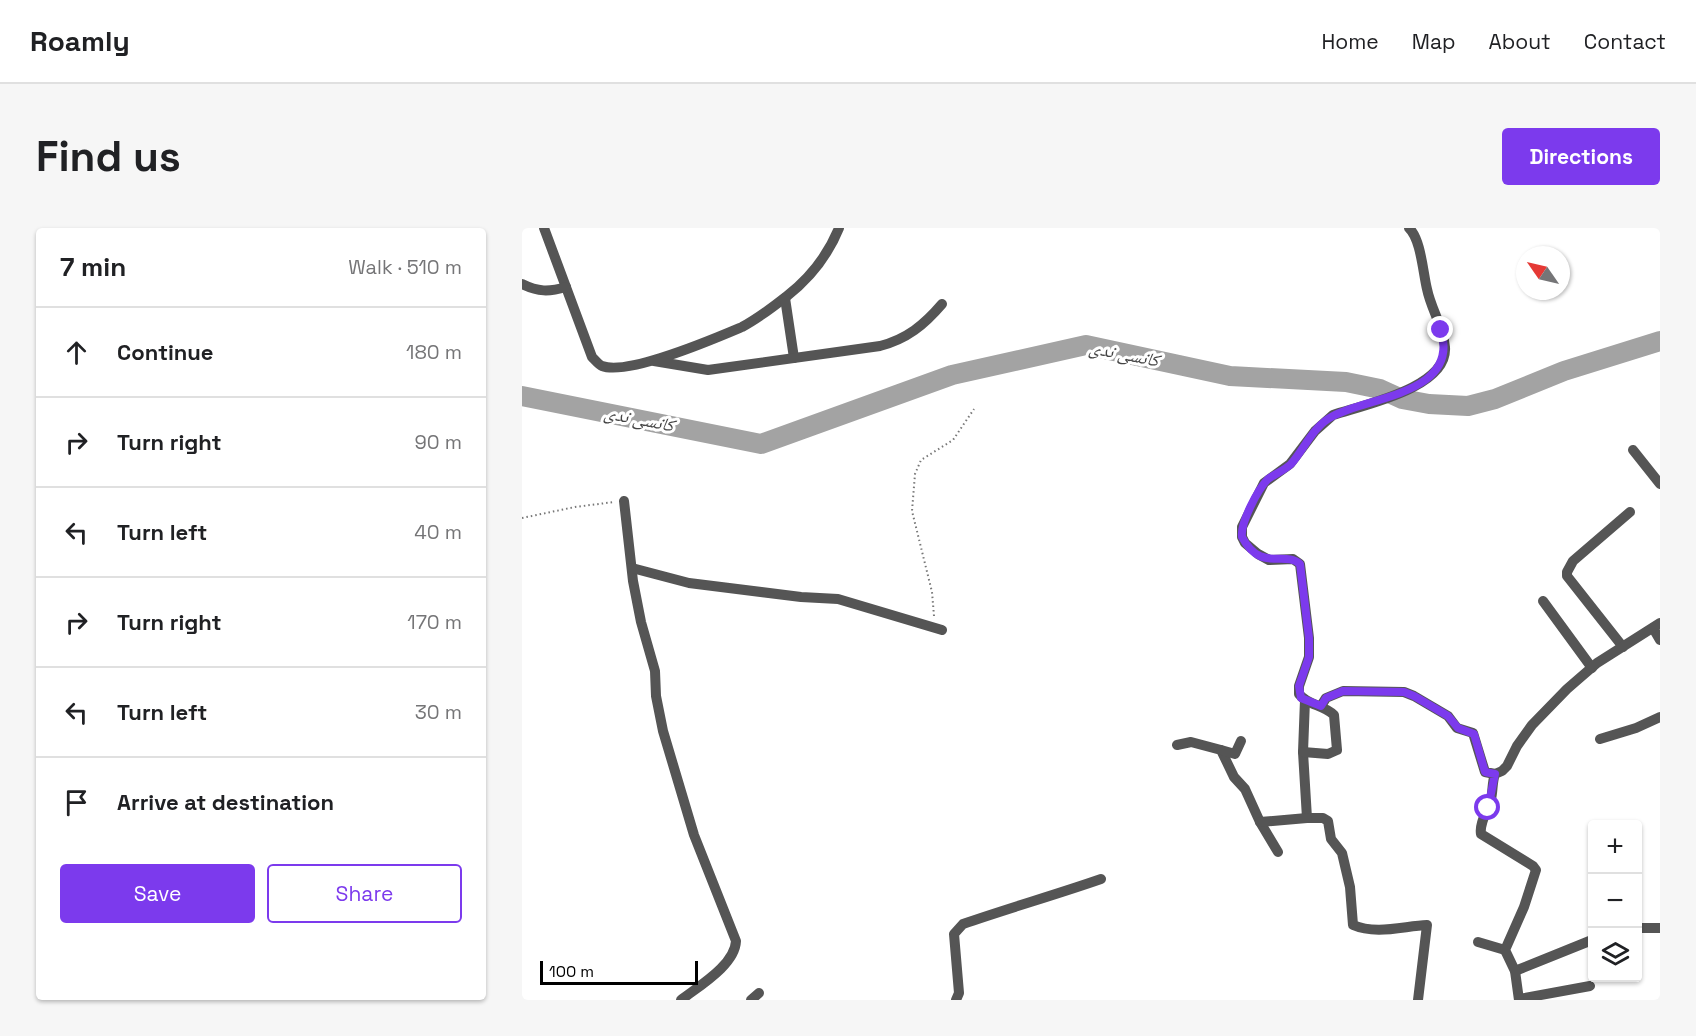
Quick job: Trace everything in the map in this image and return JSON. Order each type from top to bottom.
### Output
[{"type":"street","points":[[544,228],[592,357],[602,366],[635,366],[740,327],[785,298],[817,268],[839,228]]},
{"type":"street","points":[[1303,752],[1328,754],[1337,750],[1335,719],[1332,713],[1301,698],[1299,690],[1309,660],[1309,638],[1300,564],[1293,559],[1269,560],[1258,554],[1245,543],[1242,537],[1242,527],[1264,483],[1290,464],[1324,421],[1336,414],[1412,388],[1431,375],[1444,357],[1444,338],[1427,292],[1416,241],[1412,231],[1408,228]]},
{"type":"street","points":[[522,284],[548,292],[566,287]]},
{"type":"street","points":[[785,298],[794,358]]},
{"type":"street","points":[[650,361],[708,370],[880,346],[895,342],[916,331],[942,304]]},
{"type":"street","points":[[1633,450],[1660,484]]},
{"type":"street","points":[[624,501],[641,622],[655,671],[656,696],[663,731],[693,835],[736,941],[734,954],[724,966],[681,1000]]},
{"type":"street","points":[[1623,647],[1567,576],[1567,572],[1573,561],[1630,512]]},
{"type":"street","points":[[632,568],[689,583],[801,597],[838,599],[938,629]]},
{"type":"street","points":[[1543,601],[1592,668]]},
{"type":"street","points":[[1321,706],[1326,698],[1343,691],[1404,692],[1448,716],[1458,728],[1473,733],[1485,772],[1495,774],[1508,766],[1517,746],[1532,725],[1567,689],[1592,668],[1657,625],[1660,640]]},
{"type":"street","points":[[1305,700],[1303,752],[1307,818]]},
{"type":"street","points":[[1600,739],[1646,725],[1660,717]]},
{"type":"street","points":[[1177,745],[1191,742],[1235,754],[1241,741]]},
{"type":"street","points":[[1221,750],[1234,777],[1245,789],[1260,822],[1278,852]]},
{"type":"street","points":[[1495,774],[1491,802],[1480,834],[1536,870],[1524,907],[1505,950]]},
{"type":"street","points":[[1260,822],[1307,818],[1323,818],[1328,821],[1331,838],[1342,854],[1350,886],[1353,925],[1389,930],[1405,926],[1427,925],[1418,1000]]},
{"type":"street","points":[[956,1000],[958,993],[954,934],[958,928],[983,917],[1048,898],[1101,879]]},
{"type":"street","points":[[1642,928],[1660,928]]},
{"type":"street","points":[[1478,942],[1505,950],[1515,971],[1519,1000],[1590,986]]},
{"type":"street","points":[[1515,971],[1588,942]]},
{"type":"path","points":[[938,629],[932,592],[912,511],[915,474],[921,460],[953,440],[974,409]]},
{"type":"path","points":[[522,518],[575,507],[624,501]]},
{"type":"waterway","name":"کانسی ندی","points":[[522,396],[761,444],[952,375],[1086,345],[1230,376],[1346,382],[1380,389],[1402,399],[1429,404],[1468,406],[1495,399],[1564,371],[1660,341]]},
{"type":"route","points":[[1441,330],[1444,338],[1444,357],[1431,375],[1412,388],[1394,396],[1336,414],[1324,421],[1290,464],[1264,483],[1244,519],[1241,531],[1245,543],[1263,558],[1293,559],[1300,564],[1309,638],[1309,660],[1299,686],[1301,698],[1321,706],[1326,698],[1343,691],[1404,692],[1448,716],[1458,728],[1474,734],[1485,772],[1495,774],[1488,808]]}]
